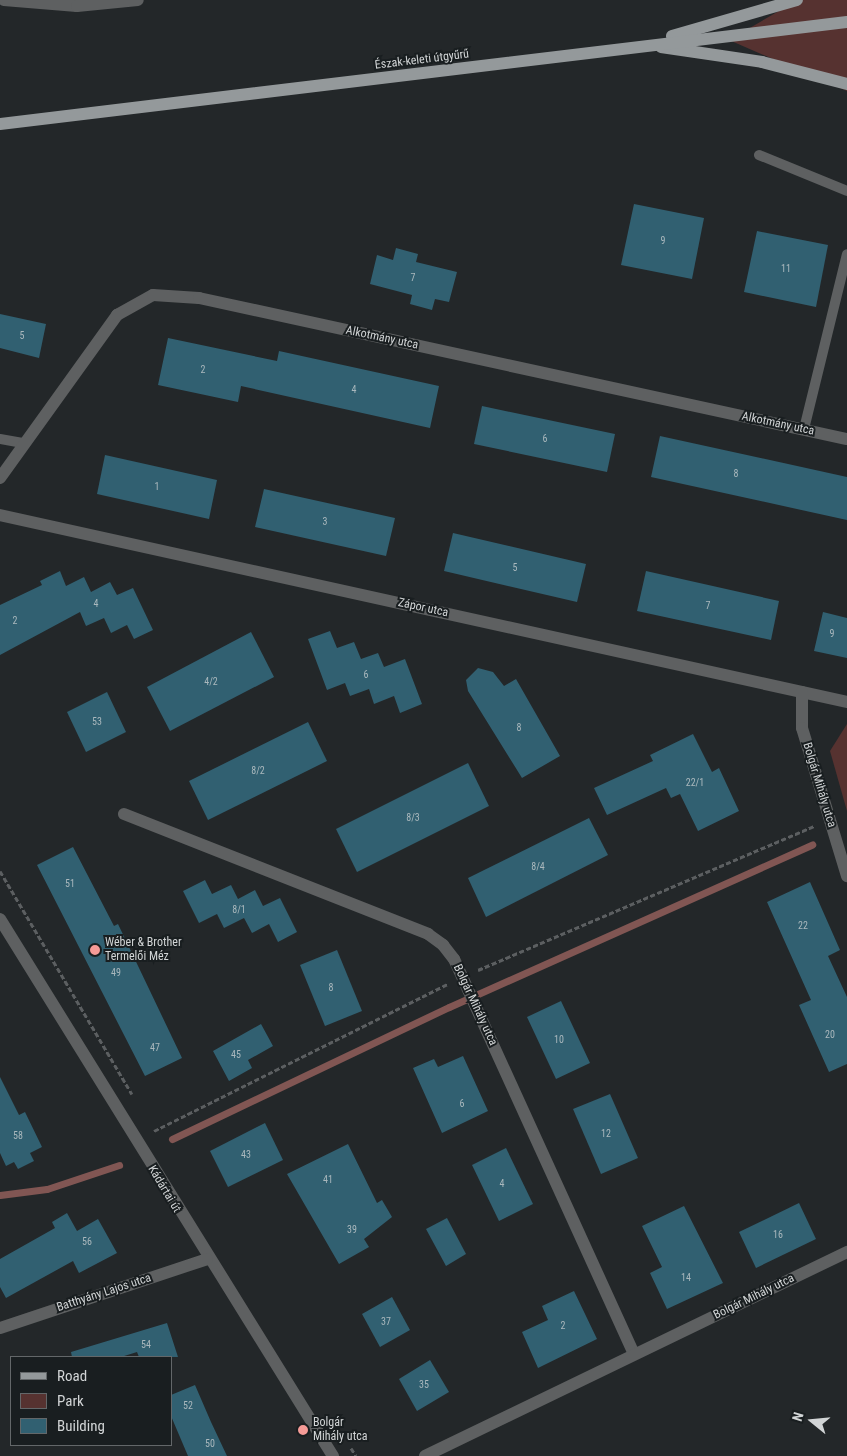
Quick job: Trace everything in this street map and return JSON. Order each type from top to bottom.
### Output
[{"type":"main road","points":[[646,45],[797,0]]},
{"type":"main road","name":"Észak-keleti útgyűrű","points":[[0,124],[847,22]]},
{"type":"main road","points":[[646,45],[762,62],[847,84]]},
{"type":"street","points":[[4,0],[68,6],[138,0]]},
{"type":"street","name":"Alkotmány utca","points":[[0,478],[23,443],[117,315],[135,303],[169,295],[847,439]]},
{"type":"street","name":"Zápor utca","points":[[0,515],[847,702]]},
{"type":"street","name":"Bolgár Mihály utca","points":[[802,692],[802,728],[847,876]]},
{"type":"street","name":"Bolgár Mihály utca","points":[[124,814],[428,934],[454,959],[634,1354]]},
{"type":"street","name":"Kádártai út","points":[[0,919],[207,1259],[333,1456]]},
{"type":"street","name":"Bolgár Mihály utca","points":[[425,1456],[847,1252]]},
{"type":"street","name":"Batthyány Lajos utca","points":[[0,1328],[207,1259]]},
{"type":"lane","points":[[759,155],[847,191]]},
{"type":"lane","points":[[804,429],[847,254]]},
{"type":"lane","points":[[0,439],[23,443]]},
{"type":"path","points":[[154,1131],[464,980],[829,820]]},
{"type":"path","points":[[0,871],[134,1097]]},
{"type":"path","points":[[149,1122],[159,1139]]},
{"type":"path","points":[[345,1439],[356,1456]]},
{"type":"green space","points":[[798,0],[847,0],[847,91],[729,40]]},
{"type":"green space","points":[[847,724],[847,811],[830,751]]},
{"type":"building","points":[[634,204],[704,218],[692,279],[621,265]]},
{"type":"building","points":[[757,231],[828,245],[816,307],[744,292]]},
{"type":"building","points":[[396,248],[418,254],[416,262],[457,272],[449,302],[435,299],[432,310],[410,304],[412,295],[370,284],[377,255],[393,260]]},
{"type":"building","points":[[0,314],[46,324],[39,358],[0,348]]},
{"type":"building","points":[[168,338],[277,361],[279,351],[439,386],[430,428],[241,386],[238,402],[158,385]]},
{"type":"building","points":[[482,406],[615,434],[607,472],[474,444]]},
{"type":"building","points":[[660,436],[847,477],[847,520],[651,477]]},
{"type":"building","points":[[105,455],[217,480],[209,519],[97,494]]},
{"type":"building","points":[[264,489],[395,518],[386,556],[255,527]]},
{"type":"building","points":[[453,533],[586,564],[577,602],[444,571]]},
{"type":"building","points":[[60,571],[66,586],[84,577],[91,592],[110,582],[117,595],[133,588],[153,630],[134,639],[127,625],[111,633],[104,618],[86,626],[80,612],[0,655],[0,605],[42,585],[40,581]]},
{"type":"building","points":[[646,571],[779,601],[771,640],[637,611]]},
{"type":"building","points":[[823,612],[847,618],[847,658],[814,651]]},
{"type":"building","points":[[330,631],[337,648],[354,642],[361,659],[378,653],[384,667],[405,659],[422,704],[400,713],[394,696],[374,704],[369,689],[350,696],[345,683],[327,690],[308,639]]},
{"type":"building","points":[[251,632],[274,677],[170,731],[147,687]]},
{"type":"building","points":[[478,668],[493,672],[504,686],[516,679],[560,756],[522,778],[468,691],[466,680]]},
{"type":"building","points":[[107,692],[126,732],[86,752],[67,712]]},
{"type":"building","points":[[308,722],[327,761],[208,820],[189,781]]},
{"type":"building","points":[[693,734],[712,772],[719,768],[739,811],[698,831],[680,794],[671,798],[666,788],[607,815],[594,788],[653,761],[650,755]]},
{"type":"building","points":[[468,763],[489,806],[357,872],[336,829]]},
{"type":"building","points":[[589,818],[608,855],[486,917],[468,878]]},
{"type":"building","points":[[73,847],[114,926],[118,924],[182,1058],[145,1076],[37,865]]},
{"type":"building","points":[[205,880],[212,894],[231,885],[238,899],[255,890],[263,906],[280,898],[297,932],[278,942],[269,924],[252,933],[244,918],[224,928],[217,914],[199,923],[183,891]]},
{"type":"building","points":[[810,882],[840,950],[828,956],[847,997],[847,1064],[829,1072],[799,1005],[811,1000],[767,902]]},
{"type":"building","points":[[337,950],[362,1011],[325,1026],[300,965]]},
{"type":"building","points":[[561,1001],[590,1063],[556,1079],[527,1017]]},
{"type":"building","points":[[261,1024],[273,1046],[248,1060],[252,1068],[229,1081],[213,1051]]},
{"type":"building","points":[[463,1056],[488,1111],[442,1133],[413,1068],[434,1059],[438,1067]]},
{"type":"building","points":[[0,1077],[19,1115],[25,1112],[42,1147],[30,1153],[34,1161],[18,1169],[14,1162],[6,1166],[0,1153]]},
{"type":"building","points":[[610,1094],[638,1158],[601,1174],[573,1109]]},
{"type":"building","points":[[265,1123],[283,1160],[228,1187],[210,1151]]},
{"type":"building","points":[[348,1144],[377,1203],[382,1200],[392,1217],[364,1239],[369,1247],[339,1264],[287,1174]]},
{"type":"building","points":[[506,1148],[533,1204],[499,1221],[472,1165]]},
{"type":"building","points":[[799,1203],[816,1239],[756,1268],[739,1232]]},
{"type":"building","points":[[684,1206],[723,1283],[667,1309],[650,1273],[662,1267],[642,1226]]},
{"type":"building","points":[[67,1213],[77,1231],[98,1219],[117,1253],[79,1273],[73,1261],[6,1298],[0,1287],[0,1259],[55,1228],[52,1222]]},
{"type":"building","points":[[447,1218],[466,1254],[446,1266],[426,1229]]},
{"type":"building","points":[[574,1291],[597,1339],[538,1368],[522,1332],[548,1320],[542,1306]]},
{"type":"building","points":[[392,1297],[410,1330],[380,1347],[362,1314]]},
{"type":"building","points":[[167,1323],[178,1357],[139,1356],[137,1352],[124,1356],[72,1356],[71,1352]]},
{"type":"building","points":[[430,1360],[449,1392],[417,1411],[399,1379]]},
{"type":"building","points":[[195,1385],[227,1456],[188,1456],[172,1418],[172,1395]]},
{"type":"waterway","points":[[172,1139],[449,1007],[812,845]]},
{"type":"waterway","points":[[0,1195],[47,1189],[119,1165]]},
{"type":"place","name":"Wéber & Brother Termelői Méz","points":[[95,950]]},
{"type":"place","name":"Bolgár Mihály utca","points":[[303,1430]]}]
